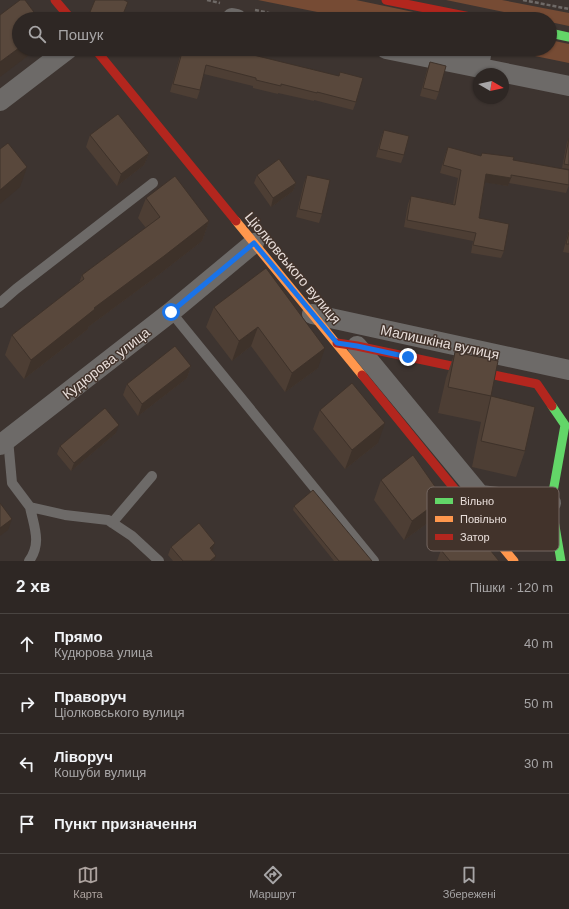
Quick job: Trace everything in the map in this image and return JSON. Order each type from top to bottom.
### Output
[{"type":"main road","points":[[56,0],[65,12]]},
{"type":"main road","points":[[386,0],[413,3],[451,12]]},
{"type":"main road","points":[[557,34],[569,37]]},
{"type":"main road","name":"Ціолковського вулиця","points":[[100,56],[250,247],[337,343],[454,487]]},
{"type":"main road","points":[[337,343],[537,384],[564,425],[564,458],[556,487]]},
{"type":"main road","points":[[559,549],[561,561]]},
{"type":"main road","name":"Ціолковського вулиця","points":[[506,551],[514,561]]},
{"type":"street","points":[[0,101],[59,56]]},
{"type":"street","points":[[459,56],[480,58],[569,86]]},
{"type":"street","name":"Кудюрова улица","points":[[4,442],[171,312],[250,247]]},
{"type":"street","name":"Малишкіна вулиця","points":[[312,314],[569,370]]},
{"type":"street","points":[[357,346],[473,487]]},
{"type":"lane","points":[[0,303],[153,183]]},
{"type":"lane","points":[[171,312],[374,561]]},
{"type":"lane","points":[[4,442],[12,483],[30,507],[38,542],[33,556],[29,561]]},
{"type":"lane","points":[[112,523],[152,476]]},
{"type":"lane","points":[[30,507],[65,515],[108,520],[132,536],[159,561]]},
{"type":"path","points":[[523,0],[569,9]]},
{"type":"shaded area","points":[[258,0],[356,0],[413,12],[317,12]]},
{"type":"shaded area","points":[[446,0],[502,0],[569,13],[569,26],[557,23],[557,12],[503,12]]},
{"type":"shaded area","points":[[557,41],[569,44],[569,63],[534,56],[557,56]]},
{"type":"building","points":[[20,0],[25,0],[34,12],[12,12],[12,53],[0,62],[0,15]]},
{"type":"building","points":[[95,0],[124,0],[128,2],[124,12],[90,12]]},
{"type":"building","points":[[181,56],[258,56],[339,76],[340,72],[363,78],[356,102],[281,84],[281,86],[256,80],[256,78],[206,65],[200,90],[173,84]]},
{"type":"building","points":[[430,62],[446,66],[439,92],[423,88]]},
{"type":"building","points":[[118,114],[149,153],[121,174],[90,135]]},
{"type":"building","points":[[384,130],[409,136],[404,155],[379,149]]},
{"type":"building","points":[[569,138],[569,165],[564,164]]},
{"type":"building","points":[[8,143],[27,167],[0,190],[0,149]]},
{"type":"building","points":[[448,147],[481,156],[482,153],[514,157],[513,160],[569,170],[569,185],[511,175],[511,178],[486,174],[479,218],[509,224],[504,251],[473,245],[476,233],[407,220],[411,196],[455,205],[461,170],[443,165]]},
{"type":"building","points":[[279,159],[296,183],[273,198],[257,175]]},
{"type":"building","points":[[307,175],[330,180],[322,214],[299,209]]},
{"type":"building","points":[[175,176],[209,221],[94,308],[95,309],[31,360],[12,335],[84,279],[82,275],[160,217],[146,198]]},
{"type":"building","points":[[569,232],[569,244],[566,244]]},
{"type":"building","points":[[266,268],[325,348],[292,373],[258,327],[239,341],[214,307]]},
{"type":"building","points":[[175,346],[191,366],[142,404],[127,384]]},
{"type":"building","points":[[455,352],[498,361],[491,396],[448,387]]},
{"type":"building","points":[[352,383],[385,423],[352,450],[320,410]]},
{"type":"building","points":[[491,396],[535,407],[525,451],[481,441]]},
{"type":"building","points":[[105,408],[119,425],[74,463],[60,446]]},
{"type":"building","points":[[413,455],[435,487],[427,487],[427,510],[412,521],[381,480]]},
{"type":"building","points":[[313,490],[372,561],[339,561],[294,506]]},
{"type":"building","points":[[0,503],[12,519],[0,528]]},
{"type":"building","points":[[199,523],[215,543],[210,548],[216,556],[210,561],[183,561],[171,547]]},
{"type":"building","points":[[442,551],[491,551],[499,561],[450,561]]},
{"type":"traffic: fast","points":[[557,34],[569,37]]},
{"type":"traffic: fast","points":[[552,406],[565,425],[554,487]]},
{"type":"traffic: fast","points":[[559,549],[561,561]]},
{"type":"traffic: slow","points":[[236,221],[362,375]]},
{"type":"traffic: slow","points":[[506,551],[514,561]]},
{"type":"traffic: jam","points":[[55,0],[65,12]]},
{"type":"traffic: jam","points":[[386,0],[445,12]]},
{"type":"traffic: jam","points":[[101,56],[236,221]]},
{"type":"traffic: jam","points":[[337,343],[537,384],[552,406]]},
{"type":"traffic: jam","points":[[362,375],[453,487]]},
{"type":"route","points":[[171,312],[254,243],[337,343],[408,357]]}]
